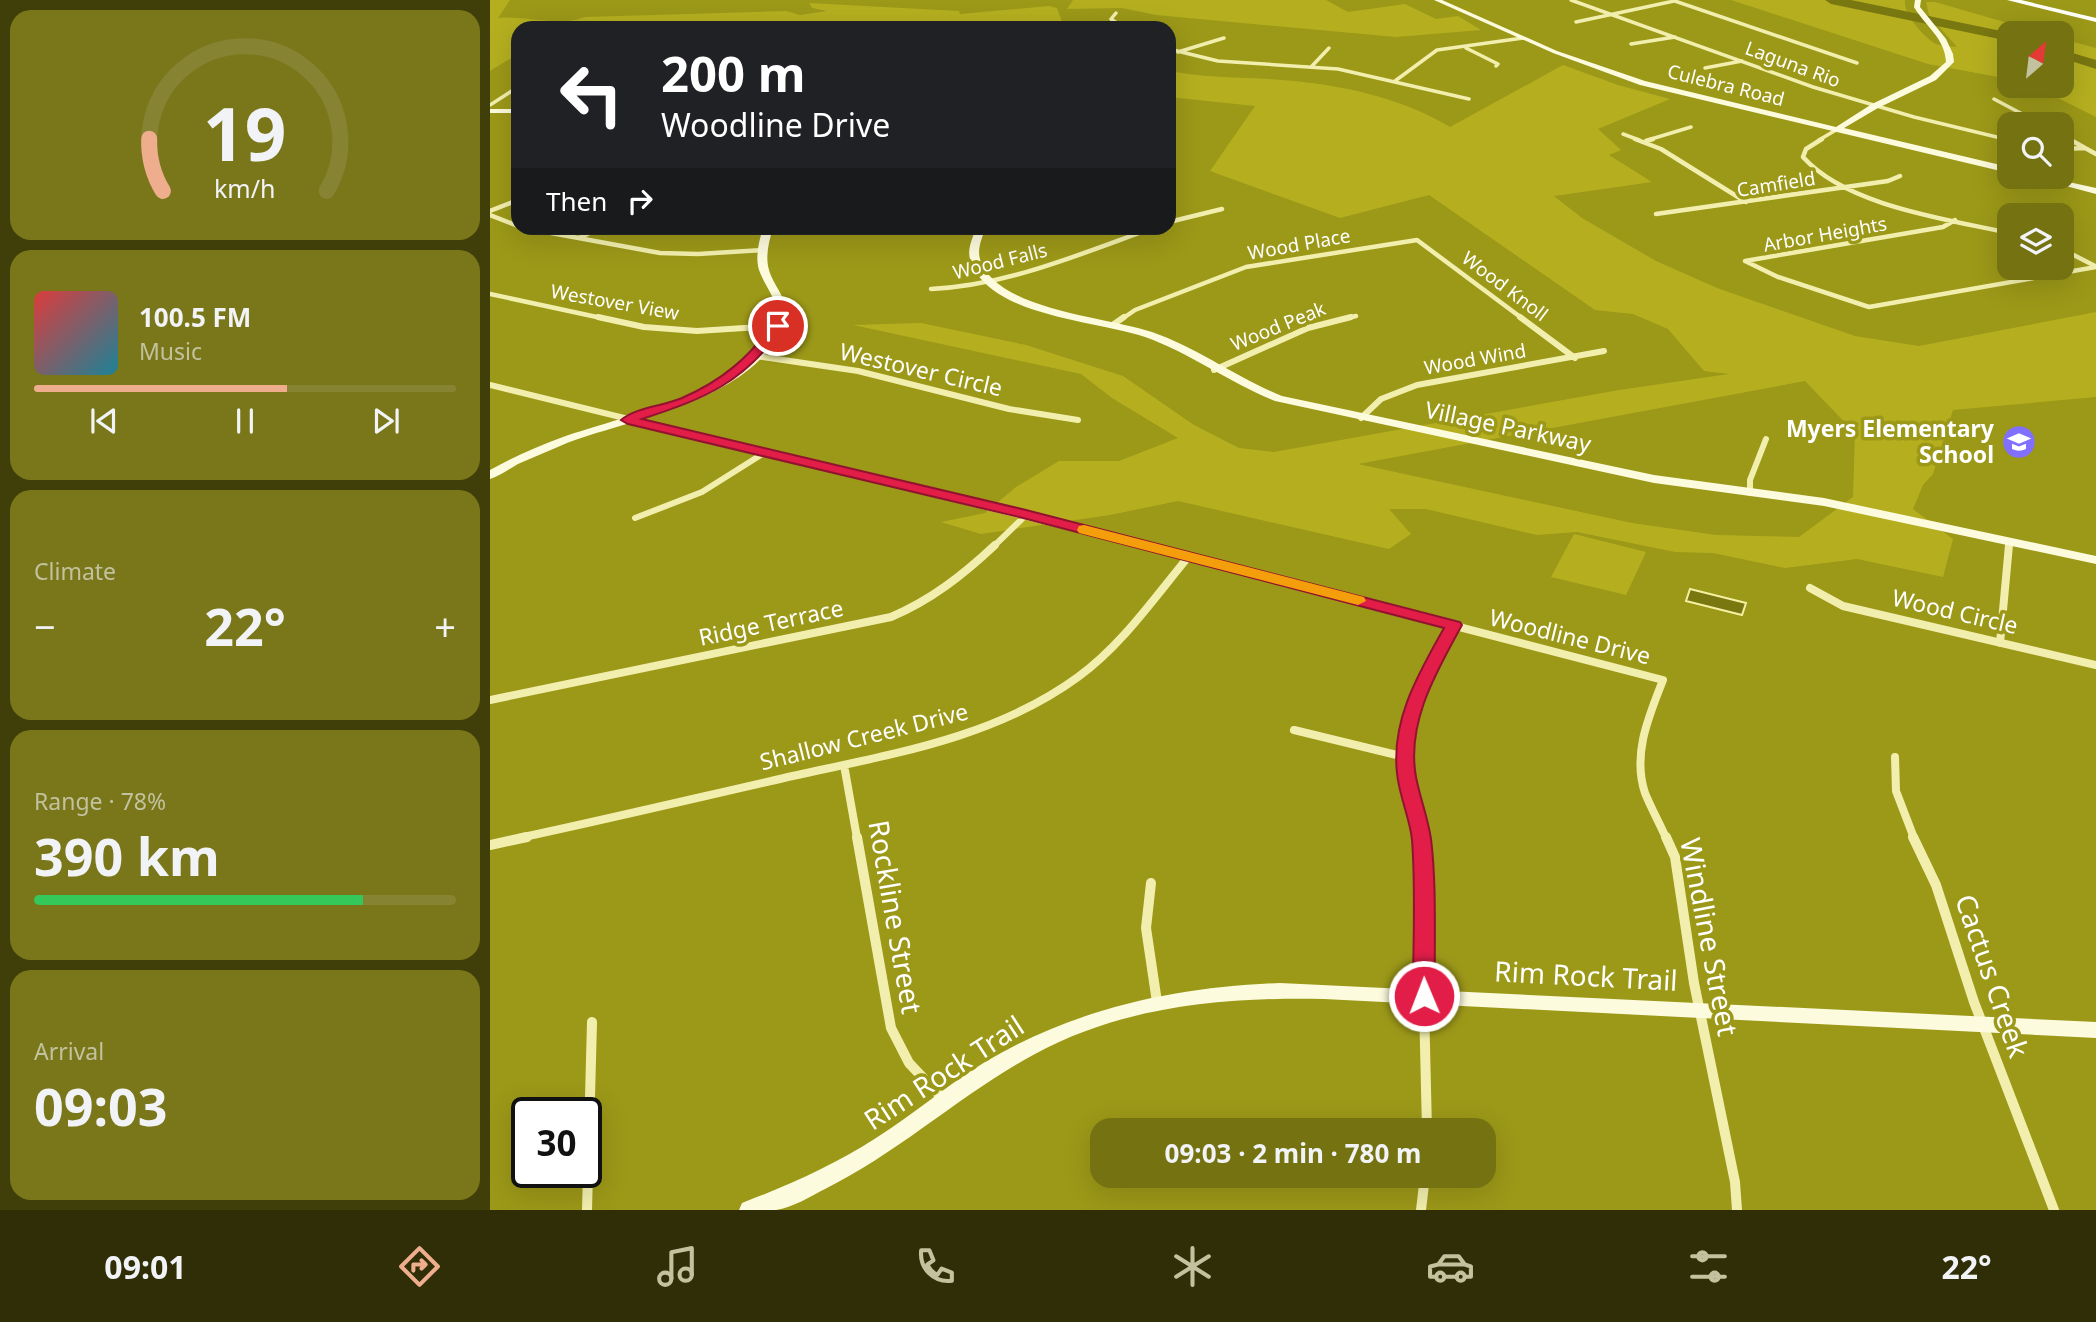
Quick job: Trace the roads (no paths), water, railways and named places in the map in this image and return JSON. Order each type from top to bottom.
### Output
[{"type":"main road","points":[[2011,0],[2096,20]]},
{"type":"street","name":"Laguna Rio","points":[[1571,0],[1813,87],[1997,137]]},
{"type":"street","points":[[1918,0],[1917,7],[1923,19],[1948,46],[1950,62],[1943,70],[1875,106],[1811,145],[1803,157],[1811,167],[1877,200],[1997,231]]},
{"type":"street","name":"Culebra Road","points":[[1442,1],[1522,38],[1643,83],[1997,167]]},
{"type":"street","points":[[1576,22],[1674,1],[1857,63]]},
{"type":"street","points":[[1114,21],[1111,19],[1116,13]]},
{"type":"street","points":[[1631,44],[1676,37]]},
{"type":"street","points":[[1178,52],[1224,38]]},
{"type":"street","points":[[1394,81],[1437,50],[1522,38]]},
{"type":"street","points":[[1312,66],[1329,48]]},
{"type":"street","points":[[1465,48],[1492,60],[1498,64],[1496,66]]},
{"type":"street","points":[[1178,52],[1227,62],[1312,66],[1394,81],[1469,99]]},
{"type":"street","points":[[1705,68],[1742,61]]},
{"type":"street","points":[[490,105],[511,92]]},
{"type":"street","points":[[1994,99],[2018,112]]},
{"type":"street","points":[[490,111],[511,111]]},
{"type":"street","points":[[1645,141],[1691,127]]},
{"type":"street","points":[[1623,134],[1645,141],[1746,203]]},
{"type":"street","points":[[2074,142],[2096,154]]},
{"type":"street","points":[[2074,148],[2086,148]]},
{"type":"street","name":"Camfield","points":[[1656,214],[1888,181],[1900,176]]},
{"type":"street","points":[[2074,186],[2096,191]]},
{"type":"street","points":[[490,213],[511,203]]},
{"type":"street","points":[[1176,220],[1222,209]]},
{"type":"street","points":[[490,213],[511,223]]},
{"type":"street","name":"Arbor Heights","points":[[1955,220],[1944,228],[1745,261],[1778,276],[1869,307],[2096,267]]},
{"type":"street","points":[[562,235],[642,251],[678,254],[763,250]]},
{"type":"street","points":[[578,238],[585,235]]},
{"type":"street","points":[[490,475],[542,449],[687,400],[730,376],[756,356],[778,326],[782,315],[775,288],[765,273],[763,250],[766,235]]},
{"type":"street","points":[[980,235],[975,258],[989,281]]},
{"type":"street","name":"Wood Falls","points":[[931,289],[961,287],[1039,268],[1133,235]]},
{"type":"street","name":"Wood Place","points":[[1115,324],[1135,310],[1246,267],[1417,240]]},
{"type":"street","name":"Wood Knoll","points":[[1417,240],[1575,358]]},
{"type":"street","points":[[2074,255],[2096,267]]},
{"type":"street","name":"Village Parkway","points":[[989,281],[1010,295],[1038,307],[1115,324],[1167,343],[1213,370],[1279,399],[1667,481],[1824,502],[2096,560]]},
{"type":"street","name":"Westover View","points":[[490,294],[644,327],[696,331],[778,326]]},
{"type":"street","name":"Wood Peak","points":[[1213,370],[1308,328],[1356,316]]},
{"type":"street","name":"Wood Wind","points":[[1361,418],[1381,399],[1417,385],[1604,351]]},
{"type":"street","name":"Westover Circle","points":[[756,356],[859,371],[1009,409],[1078,420]]},
{"type":"street","name":"Woodline Drive","points":[[490,386],[1026,515],[1663,680]]},
{"type":"street","points":[[1750,493],[1750,480],[1766,439]]},
{"type":"street","points":[[635,518],[676,505],[712,488],[764,453]]},
{"type":"street","name":"Ridge Terrace","points":[[490,699],[891,617],[915,608],[944,591],[1026,515]]},
{"type":"street","points":[[2000,643],[2009,542]]},
{"type":"street","name":"Shallow Creek Drive","points":[[490,845],[844,765],[938,742],[980,728],[1056,693],[1079,677],[1114,645],[1189,556]]},
{"type":"street","name":"Wood Circle","points":[[1810,588],[1843,606],[2096,664]]},
{"type":"street","points":[[1427,1118],[1421,839],[1406,775],[1405,757],[1407,730],[1415,704],[1426,676],[1454,625]]},
{"type":"street","name":"Windline Street","points":[[1663,680],[1643,733],[1641,770],[1645,792],[1675,857],[1700,1010],[1735,1182],[1737,1210]]},
{"type":"street","points":[[1294,730],[1405,757]]},
{"type":"street","name":"Cactus Creek","points":[[1895,757],[1893,783],[1900,810],[1936,887],[1982,1024],[2054,1210]]},
{"type":"street","name":"Rockline Street","points":[[844,765],[891,1028],[909,1063],[945,1101]]},
{"type":"street","points":[[1150,883],[1144,925],[1145,947],[1157,1002]]},
{"type":"street","name":"Rim Rock Trail","points":[[750,1210],[832,1175],[892,1139],[987,1072],[1034,1046],[1107,1016],[1157,1002],[1215,992],[1247,990],[1424,996],[2096,1030]]},
{"type":"street","points":[[587,1210],[592,1022]]},
{"type":"street","points":[[1421,1210],[1424,1188]]},
{"type":"waterway","points":[[1831,0],[1997,34]]},
{"type":"waterway","points":[[2074,58],[2096,65]]},
{"type":"place","name":"Myers Elementary School","points":[[2019,442]]}]
